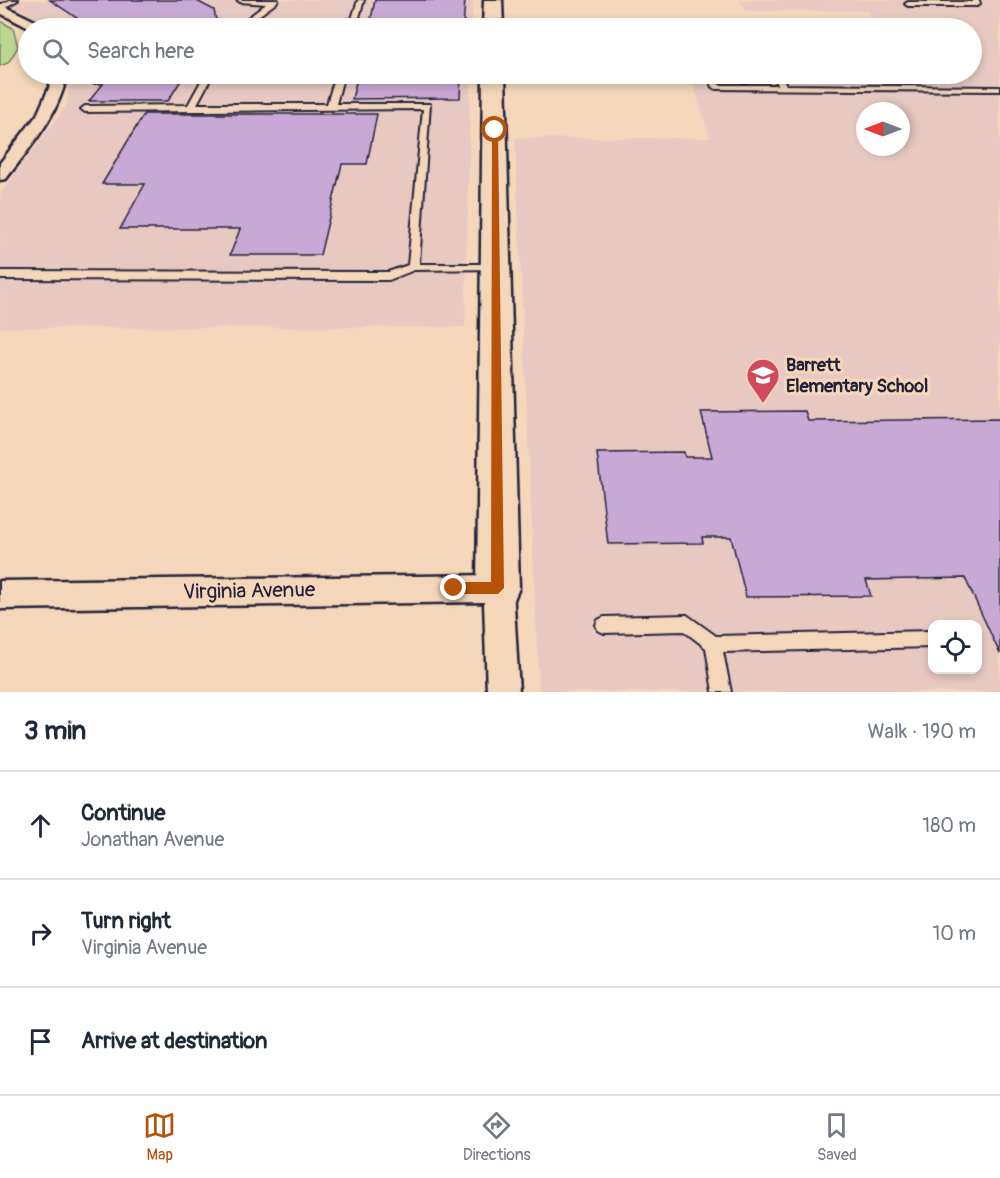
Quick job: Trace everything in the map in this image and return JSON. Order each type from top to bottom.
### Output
[{"type":"street","points":[[493,0],[493,18]]},
{"type":"street","points":[[0,8],[19,18]]},
{"type":"street","points":[[0,175],[48,110],[58,84]]},
{"type":"street","points":[[494,84],[498,588],[503,692]]},
{"type":"street","name":"Virginia Avenue","points":[[0,594],[498,588]]},
{"type":"lane","points":[[0,8],[15,0]]},
{"type":"lane","points":[[240,0],[274,1]]},
{"type":"lane","points":[[355,18],[361,0]]},
{"type":"lane","points":[[908,4],[977,3],[976,0]]},
{"type":"lane","points":[[251,18],[274,1]]},
{"type":"lane","points":[[191,107],[204,84]]},
{"type":"lane","points":[[331,106],[337,84]]},
{"type":"lane","points":[[715,84],[716,87],[1000,89]]},
{"type":"lane","points":[[85,110],[427,105],[413,267]]},
{"type":"lane","points":[[0,275],[389,276],[413,267],[496,267]]},
{"type":"lane","points":[[604,625],[687,623],[713,645],[722,692]]},
{"type":"lane","points":[[713,645],[928,639]]},
{"type":"shaded area","points":[[0,0],[473,0],[472,18],[35,18]]},
{"type":"shaded area","name":"Barrett Elementary School","points":[[740,0],[1000,0],[1000,692],[539,692],[515,138],[710,138],[693,84],[982,84],[982,18],[873,18],[867,11],[746,11]]},
{"type":"shaded area","points":[[70,84],[471,84],[465,327],[0,328],[0,194],[66,106]]},
{"type":"green space","points":[[0,21],[13,28],[18,47],[8,63],[0,66]]},
{"type":"building","points":[[50,0],[195,0],[214,10],[216,18],[77,18]]},
{"type":"building","points":[[375,0],[465,0],[464,18],[371,18]]},
{"type":"building","points":[[103,84],[179,84],[168,101],[89,101]]},
{"type":"building","points":[[356,84],[461,84],[460,98],[352,99]]},
{"type":"building","points":[[144,114],[377,114],[367,164],[342,164],[320,255],[230,255],[240,229],[120,229],[145,184],[102,184]]},
{"type":"building","points":[[805,411],[808,421],[1000,419],[1000,654],[965,578],[866,580],[871,596],[746,597],[731,537],[702,537],[703,543],[608,544],[597,453],[684,452],[685,457],[712,457],[701,412]]},
{"type":"place","name":"Barrett Elementary School","points":[[763,404]]},
{"type":"route","points":[[454,588],[498,588],[495,130]]}]
